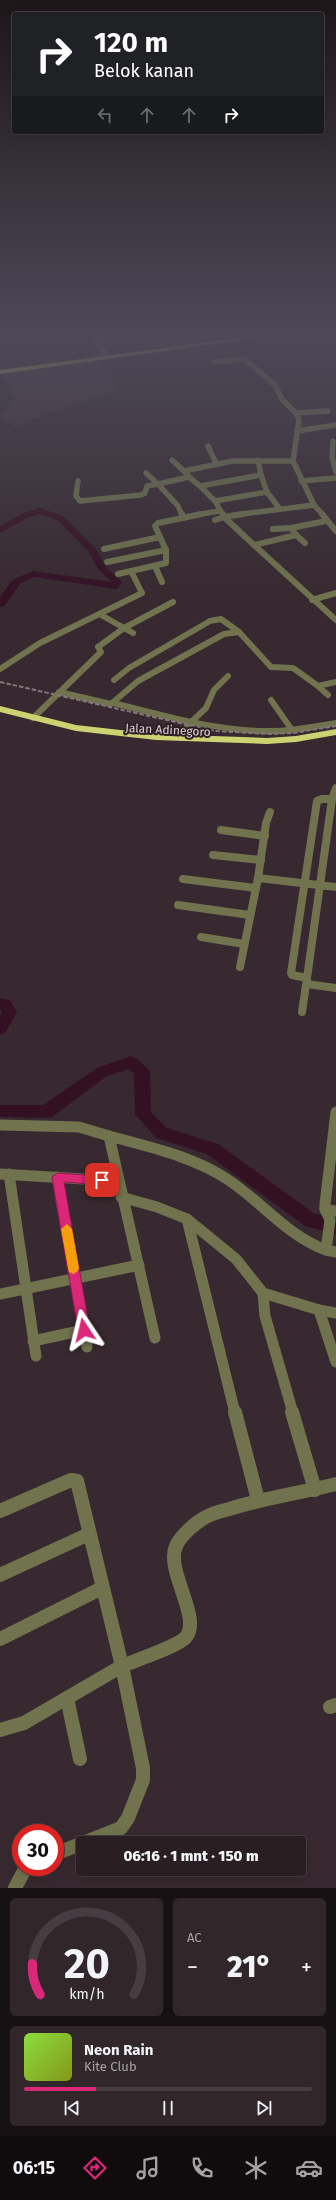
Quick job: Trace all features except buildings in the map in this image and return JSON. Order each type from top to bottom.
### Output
[{"type":"highway","points":[[0,709],[8,716],[33,718],[76,728],[113,733],[180,738],[267,741],[296,739],[336,732]]},
{"type":"highway","name":"Jalan Adinegoro","points":[[8,716],[91,737],[154,743],[251,747],[296,745],[336,738]]},
{"type":"street","points":[[299,422],[293,461],[314,505],[336,531]]},
{"type":"street","points":[[297,431],[333,426],[334,441],[332,457],[336,472]]},
{"type":"street","points":[[208,446],[216,464]]},
{"type":"street","points":[[172,460],[215,501],[219,511],[224,517],[312,600],[336,620]]},
{"type":"street","points":[[184,471],[216,464],[258,460],[293,461]]},
{"type":"street","points":[[258,460],[267,492],[279,508]]},
{"type":"street","points":[[146,473],[178,506],[183,518]]},
{"type":"street","points":[[200,486],[261,475]]},
{"type":"street","points":[[78,480],[77,499],[83,501],[141,495],[145,493],[147,486],[189,477]]},
{"type":"street","points":[[302,481],[336,478]]},
{"type":"street","points":[[215,501],[267,492]]},
{"type":"street","points":[[215,520],[224,517],[279,508],[314,505]]},
{"type":"street","points":[[118,574],[155,566],[167,561],[166,550],[155,526],[156,524],[219,511]]},
{"type":"street","points":[[273,529],[291,528],[336,521]]},
{"type":"street","points":[[291,528],[305,543]]},
{"type":"street","points":[[254,545],[296,535]]},
{"type":"street","points":[[104,549],[160,537]]},
{"type":"street","points":[[107,562],[166,550]]},
{"type":"street","points":[[155,566],[162,582]]},
{"type":"street","points":[[0,669],[40,643],[101,615],[142,593],[131,571]]},
{"type":"street","points":[[312,600],[336,593]]},
{"type":"street","points":[[33,718],[101,652],[98,647],[124,628],[173,602]]},
{"type":"street","points":[[101,615],[133,633]]},
{"type":"street","points":[[114,680],[142,660],[215,619],[224,620],[239,632],[271,667],[294,668],[328,695]]},
{"type":"street","points":[[112,704],[138,681],[224,634],[239,632]]},
{"type":"street","points":[[180,738],[190,722],[202,713],[214,690],[228,676]]},
{"type":"street","points":[[318,686],[336,682]]},
{"type":"street","points":[[59,692],[106,704],[112,704],[221,728],[264,731],[292,730],[336,723]]},
{"type":"street","points":[[271,700],[292,730]]},
{"type":"street","points":[[336,788],[327,799],[312,885],[291,973],[292,975],[306,980],[336,988]]},
{"type":"street","points":[[302,1012],[306,980],[317,801],[327,799]]},
{"type":"street","points":[[240,967],[258,878],[266,823],[270,812]]},
{"type":"street","points":[[221,830],[265,836]]},
{"type":"street","points":[[213,855],[261,860]]},
{"type":"street","points":[[183,878],[256,888]]},
{"type":"street","points":[[258,878],[336,888]]},
{"type":"street","points":[[178,905],[250,915]]},
{"type":"street","points":[[201,937],[244,944]]},
{"type":"street","points":[[0,1125],[79,1127],[170,1154],[226,1178],[301,1240],[331,1251],[328,1232],[336,1112]]},
{"type":"street","points":[[109,1136],[117,1181],[139,1265],[154,1338]]},
{"type":"street","points":[[36,1356],[26,1289],[4,1174],[117,1181]]},
{"type":"street","points":[[57,1177],[87,1348]]},
{"type":"street","points":[[121,1197],[157,1207],[187,1219],[236,1259],[263,1293],[266,1316],[315,1490]]},
{"type":"street","points":[[187,1219],[258,1500]]},
{"type":"street","points":[[0,1294],[139,1265]]},
{"type":"street","points":[[263,1293],[319,1310],[336,1312]]},
{"type":"street","points":[[319,1310],[336,1362]]},
{"type":"street","points":[[33,1341],[84,1330]]},
{"type":"street","points":[[0,1511],[74,1479],[79,1484],[89,1534],[122,1666],[143,1768],[143,1780],[128,1818],[121,1828],[64,1850]]},
{"type":"street","points":[[0,1730],[24,1723],[122,1666],[180,1642],[186,1638],[190,1632],[190,1623],[174,1558],[176,1546],[192,1527],[206,1516],[258,1500],[315,1490],[336,1484]]},
{"type":"street","points":[[0,1575],[89,1534]]},
{"type":"street","points":[[0,1639],[102,1588]]},
{"type":"street","points":[[67,1698],[80,1759]]},
{"type":"street","points":[[16,1888],[17,1881],[20,1876]]},
{"type":"shaded area","points":[[9,422],[27,422],[16,427]]},
{"type":"waterway","points":[[0,530],[26,515],[40,511],[60,518],[93,551],[101,567],[117,582],[113,587],[33,574],[16,582],[0,604]]},
{"type":"waterway","points":[[0,1004],[5,1004],[10,1012],[0,1029]]},
{"type":"waterway","points":[[0,1111],[46,1112],[102,1072],[131,1062],[142,1071],[143,1114],[162,1133],[212,1149],[311,1221],[336,1226]]},
{"type":"railway","points":[[0,682],[215,731],[270,734],[293,733],[336,726]]},
{"type":"slow traffic","points":[[67,1229],[73,1268]]},
{"type":"route","points":[[84,1330],[57,1177],[102,1180]]}]
